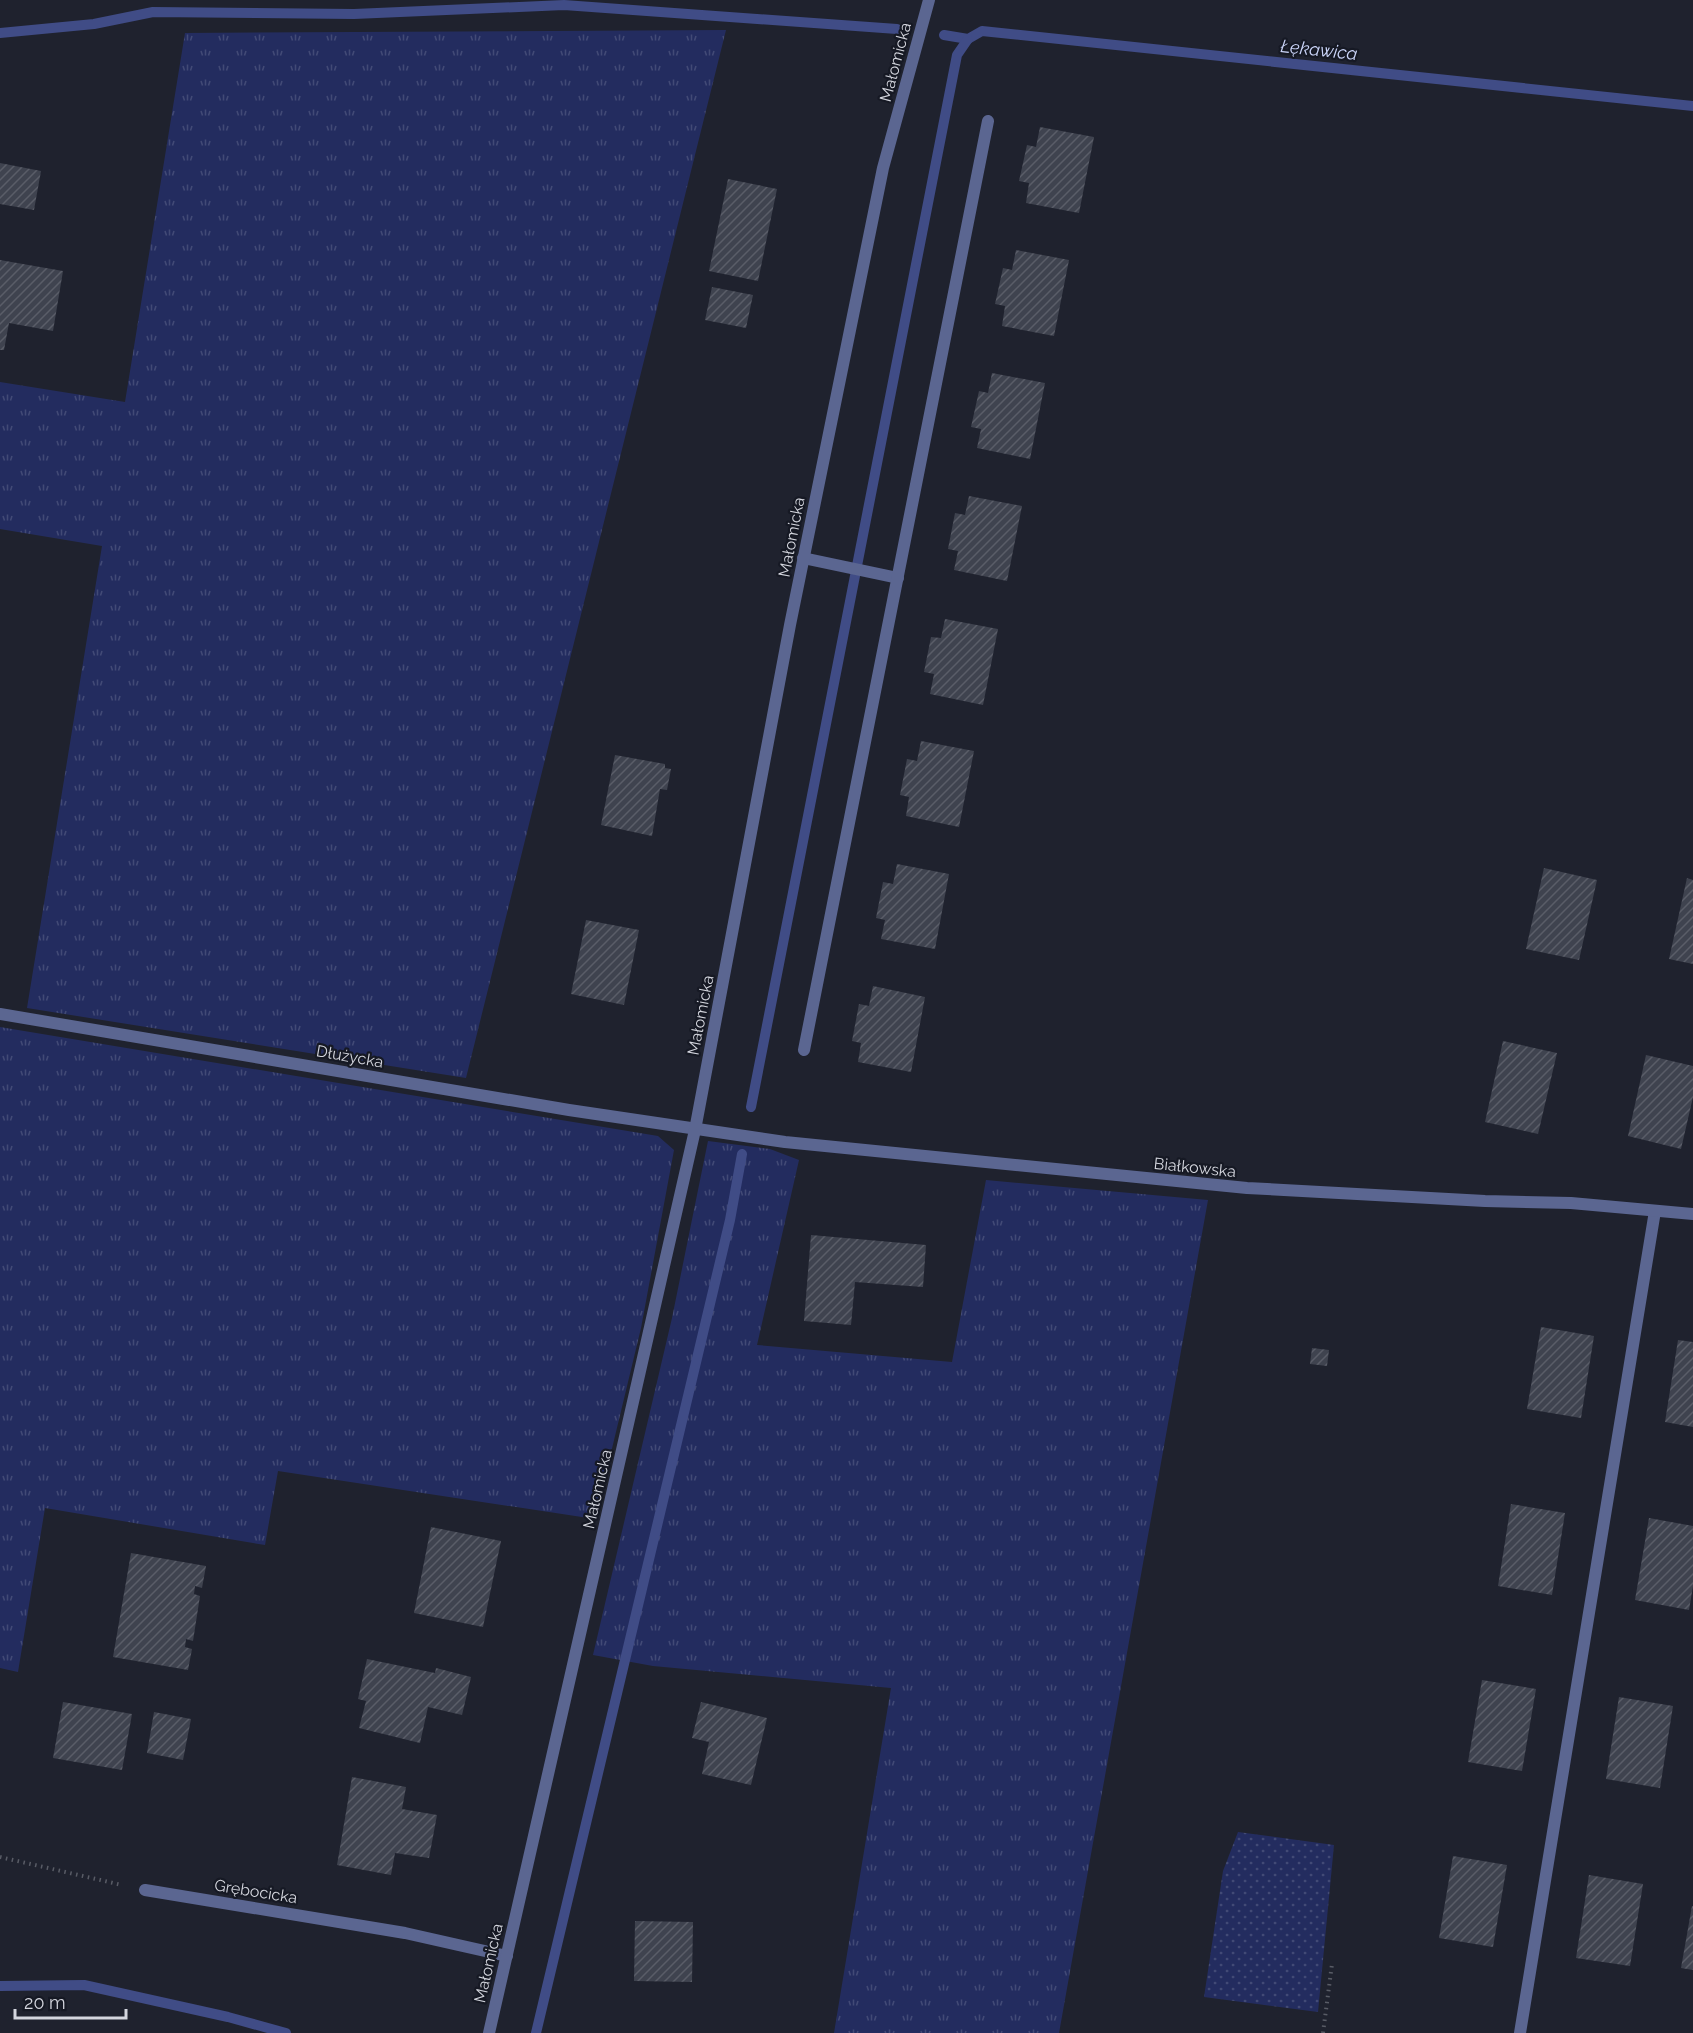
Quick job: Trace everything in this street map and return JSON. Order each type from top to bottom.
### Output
[{"type":"street","name":"Małomicka","points":[[489,2033],[695,1130],[803,558],[883,168],[929,0]]},
{"type":"street","points":[[804,1050],[988,121]]},
{"type":"street","points":[[803,558],[898,578]]},
{"type":"street","name":"Dłużycka","points":[[0,1014],[695,1130]]},
{"type":"street","name":"Białkowska","points":[[695,1130],[785,1142],[1247,1188],[1485,1201],[1571,1203],[1693,1214]]},
{"type":"street","points":[[1521,2033],[1655,1211]]},
{"type":"street","name":"Grębocicka","points":[[145,1890],[405,1933],[507,1956]]},
{"type":"path","points":[[0,1857],[145,1890]]},
{"type":"path","points":[[1323,2033],[1332,1964]]},
{"type":"green space","points":[[726,30],[466,1078],[27,1008],[102,546],[0,529],[0,382],[125,402],[185,33]]},
{"type":"green space","points":[[0,1027],[658,1136],[674,1150],[641,1328],[595,1519],[278,1471],[265,1545],[45,1508],[18,1672],[0,1668]]},
{"type":"green space","points":[[708,1141],[770,1149],[799,1160],[757,1345],[952,1362],[986,1180],[1208,1200],[1059,2033],[834,2033],[891,1688],[653,1666],[593,1655],[672,1318]]},
{"type":"green space","points":[[1238,1832],[1334,1845],[1318,2012],[1204,1997],[1223,1871]]},
{"type":"building","points":[[1040,127],[1094,137],[1079,213],[1026,203],[1029,183],[1019,181],[1027,145],[1036,147]]},
{"type":"building","points":[[0,163],[41,171],[34,210],[0,204]]},
{"type":"building","points":[[728,179],[777,189],[758,281],[709,271]]},
{"type":"building","points":[[1016,250],[1069,260],[1054,336],[1002,326],[1005,306],[995,304],[1003,268],[1012,270]]},
{"type":"building","points":[[0,260],[63,271],[53,331],[9,323],[4,350],[0,350]]},
{"type":"building","points":[[712,287],[753,295],[746,328],[705,320]]},
{"type":"building","points":[[992,373],[1045,383],[1030,459],[977,448],[981,429],[971,427],[979,391],[988,393]]},
{"type":"building","points":[[969,496],[1022,506],[1007,581],[954,570],[958,551],[948,549],[955,513],[965,515]]},
{"type":"building","points":[[945,619],[998,629],[983,705],[930,694],[934,674],[924,672],[931,637],[941,638]]},
{"type":"building","points":[[921,741],[974,751],[959,827],[906,816],[909,797],[900,795],[907,759],[917,761]]},
{"type":"building","points":[[615,755],[665,764],[665,768],[671,769],[667,790],[660,789],[652,836],[601,825]]},
{"type":"building","points":[[897,864],[949,874],[935,949],[881,939],[885,920],[876,918],[883,882],[893,884]]},
{"type":"building","points":[[1544,868],[1597,880],[1579,960],[1526,949]]},
{"type":"building","points":[[1687,878],[1693,880],[1693,964],[1669,959]]},
{"type":"building","points":[[586,920],[639,930],[624,1005],[571,994]]},
{"type":"building","points":[[873,986],[925,997],[911,1072],[858,1062],[861,1043],[852,1041],[859,1004],[869,1006]]},
{"type":"building","points":[[1503,1041],[1557,1053],[1538,1134],[1485,1122]]},
{"type":"building","points":[[1646,1055],[1693,1066],[1693,1097],[1681,1149],[1628,1136]]},
{"type":"building","points":[[811,1235],[926,1245],[923,1287],[855,1282],[851,1325],[804,1321]]},
{"type":"building","points":[[1541,1327],[1594,1336],[1581,1418],[1527,1409]]},
{"type":"building","points":[[1678,1340],[1693,1342],[1693,1427],[1665,1422]]},
{"type":"building","points":[[1312,1348],[1329,1350],[1327,1366],[1310,1364]]},
{"type":"building","points":[[1511,1504],[1565,1513],[1552,1595],[1498,1586]]},
{"type":"building","points":[[1649,1518],[1693,1526],[1693,1586],[1689,1610],[1635,1600]]},
{"type":"building","points":[[431,1527],[501,1541],[483,1627],[414,1613]]},
{"type":"building","points":[[131,1553],[206,1566],[202,1588],[195,1586],[194,1594],[200,1596],[193,1641],[186,1639],[185,1647],[192,1649],[188,1670],[113,1657]]},
{"type":"building","points":[[367,1659],[435,1673],[436,1668],[471,1677],[462,1715],[428,1707],[420,1743],[359,1728],[366,1701],[358,1699]]},
{"type":"building","points":[[1482,1680],[1536,1689],[1522,1771],[1468,1762]]},
{"type":"building","points":[[1619,1697],[1673,1706],[1660,1788],[1606,1779]]},
{"type":"building","points":[[63,1702],[132,1714],[122,1770],[53,1758]]},
{"type":"building","points":[[701,1702],[767,1718],[751,1785],[702,1774],[709,1742],[692,1738]]},
{"type":"building","points":[[154,1712],[191,1719],[183,1760],[147,1753]]},
{"type":"building","points":[[352,1777],[406,1787],[402,1809],[437,1815],[429,1858],[395,1853],[391,1875],[337,1865]]},
{"type":"building","points":[[1453,1856],[1507,1865],[1493,1947],[1439,1938]]},
{"type":"building","points":[[1589,1875],[1643,1884],[1630,1966],[1576,1958]]},
{"type":"building","points":[[1693,1906],[1693,1970],[1681,1968]]},
{"type":"building","points":[[635,1921],[693,1922],[692,1982],[634,1981]]},
{"type":"waterway","name":"Łękawica","points":[[0,33],[94,24],[153,12],[354,14],[564,5],[897,29]]},
{"type":"waterway","name":"Łękawica","points":[[944,35],[968,39],[982,31],[1693,106]]},
{"type":"waterway","points":[[751,1107],[957,55],[968,39]]},
{"type":"waterway","points":[[536,2033],[730,1220],[742,1154]]},
{"type":"waterway","points":[[0,1986],[84,1985],[228,2017],[286,2033]]}]
